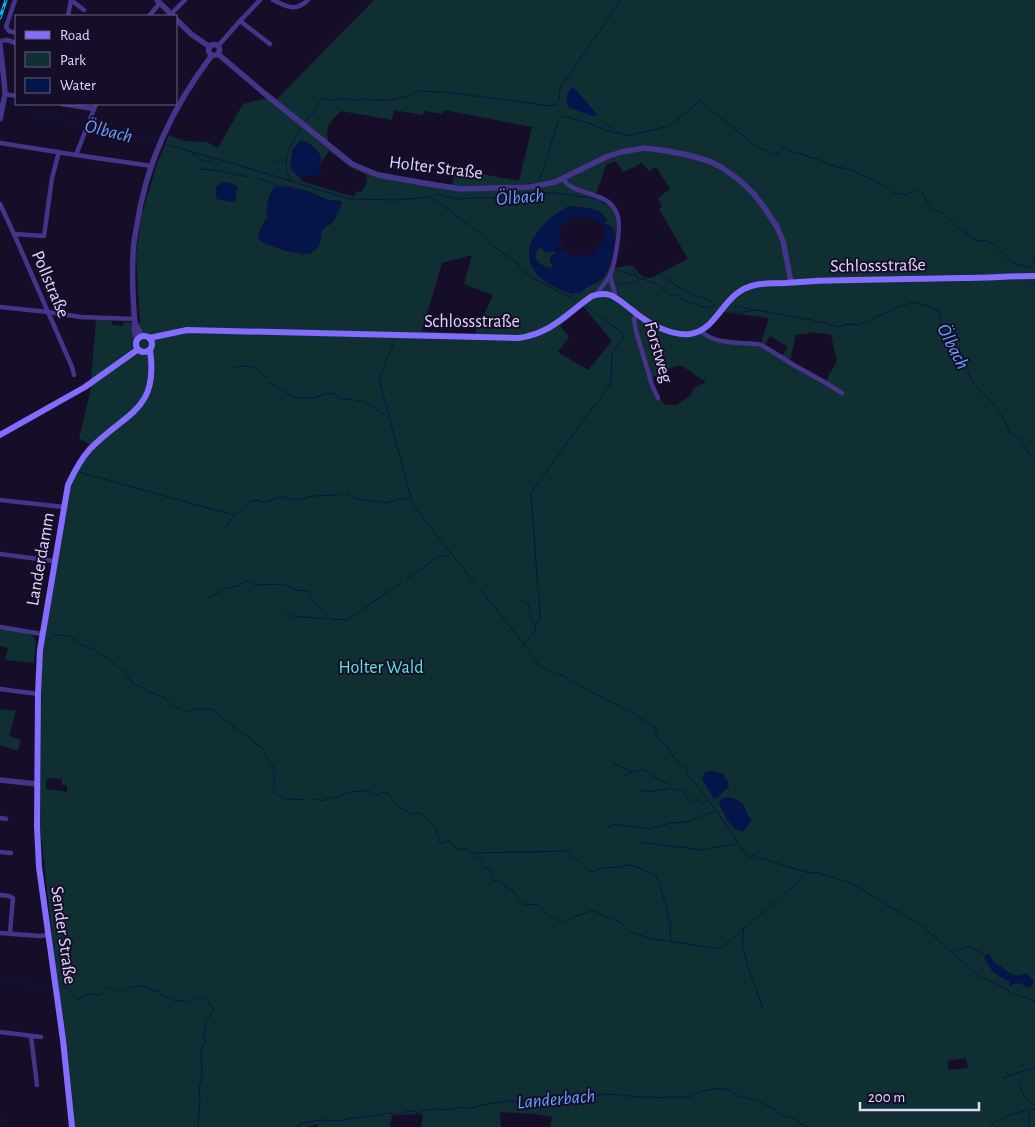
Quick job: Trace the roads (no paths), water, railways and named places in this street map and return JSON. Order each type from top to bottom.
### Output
[{"type":"main road","name":"Schlossstraße","points":[[701,331],[732,298],[744,289],[755,285],[816,281],[1035,276]]},
{"type":"main road","name":"Schlossstraße","points":[[0,435],[78,391],[106,373],[122,357],[143,344],[166,334],[187,330],[518,338],[528,337],[550,328],[597,294]]},
{"type":"main road","points":[[597,294],[610,295],[616,298],[650,323],[674,333],[687,334],[701,331]]},
{"type":"main road","name":"Landerdamm","points":[[37,784],[40,650],[68,485],[82,459],[104,436],[134,412],[149,390],[152,371],[143,344]]},
{"type":"main road","name":"Sender Straße","points":[[37,784],[38,858],[56,984],[72,1127]]},
{"type":"street","points":[[15,0],[6,27],[9,31],[15,33]]},
{"type":"street","points":[[68,15],[71,0],[84,10]]},
{"type":"street","points":[[149,15],[158,1],[172,15],[185,0]]},
{"type":"street","points":[[143,344],[135,321],[133,255],[145,185],[162,139],[182,99],[196,77],[219,50],[218,46],[260,0]]},
{"type":"street","points":[[273,0],[293,8],[303,5],[308,0]]},
{"type":"street","points":[[178,21],[191,34],[210,47]]},
{"type":"street","points":[[240,21],[270,44]]},
{"type":"street","points":[[0,41],[7,40],[15,43]]},
{"type":"street","points":[[0,45],[4,80],[4,97],[0,120]]},
{"type":"street","points":[[210,47],[213,45],[218,46]]},
{"type":"street","points":[[210,47],[209,52],[215,55]]},
{"type":"street","name":"Holter Straße","points":[[215,55],[352,164],[378,175],[461,189],[531,187],[563,178],[606,157],[644,148],[688,155],[709,161],[738,179],[764,207],[783,241],[791,282]]},
{"type":"street","points":[[4,97],[15,96]]},
{"type":"street","points":[[68,105],[93,109]]},
{"type":"street","points":[[76,155],[95,105]]},
{"type":"street","points":[[0,143],[152,166]]},
{"type":"street","points":[[14,234],[44,236],[52,178],[59,152]]},
{"type":"street","points":[[563,178],[566,184],[609,202],[618,217],[614,263],[610,276],[597,294]]},
{"type":"street","name":"Pollstraße","points":[[0,204],[74,375]]},
{"type":"street","points":[[610,276],[616,298]]},
{"type":"street","points":[[0,307],[81,317],[135,321]]},
{"type":"street","name":"Forstweg","points":[[637,314],[634,319],[636,331],[652,385],[658,398]]},
{"type":"street","points":[[701,331],[713,339],[763,346],[842,393]]},
{"type":"street","points":[[0,500],[64,507]]},
{"type":"street","points":[[0,554],[54,561]]},
{"type":"street","points":[[0,627],[42,634]]},
{"type":"street","points":[[0,690],[38,694]]},
{"type":"street","points":[[0,780],[37,784]]},
{"type":"street","points":[[0,818],[6,819]]},
{"type":"street","points":[[0,852],[11,853]]},
{"type":"street","points":[[0,895],[13,898],[10,933]]},
{"type":"street","points":[[0,933],[48,935]]},
{"type":"street","points":[[0,1032],[41,1037]]},
{"type":"street","points":[[31,1036],[37,1085]]},
{"type":"water","points":[[573,87],[597,114],[595,117],[568,107],[567,97]]},
{"type":"water","points":[[301,140],[319,152],[321,172],[312,176],[300,177],[292,171],[292,154]]},
{"type":"water","points":[[222,182],[238,186],[235,202],[217,199],[216,187]]},
{"type":"water","points":[[276,186],[296,188],[342,202],[333,222],[322,230],[320,244],[314,251],[303,254],[295,253],[258,239],[259,233],[268,217],[269,196]]},
{"type":"water","points":[[569,206],[599,211],[607,219],[605,224],[611,226],[613,231],[613,252],[606,274],[581,293],[564,291],[548,283],[536,273],[530,260],[529,248],[532,240],[542,226]],"holes":[[[572,217],[589,218],[603,226],[607,235],[594,254],[571,257],[566,251],[556,250],[562,244],[559,230]],[[541,247],[546,253],[554,251],[555,253],[550,258],[553,266],[551,268],[539,263],[535,256],[535,253]]]},
{"type":"water","points":[[710,771],[723,774],[729,787],[714,799],[702,779],[705,772]]},
{"type":"water","points":[[727,797],[742,803],[751,819],[744,831],[739,831],[732,826],[719,804],[721,799]]},
{"type":"water","points":[[989,954],[994,963],[1010,974],[1019,976],[1025,974],[1030,977],[1034,981],[1030,988],[1021,983],[1009,986],[1009,981],[995,972],[984,958]]},
{"type":"waterway","points":[[564,82],[621,0]]},
{"type":"waterway","points":[[559,99],[561,84]]},
{"type":"waterway","points":[[305,122],[316,111],[319,103],[324,98],[332,101],[341,98],[353,100],[391,100],[419,91],[442,92]]},
{"type":"waterway","points":[[445,92],[551,106],[557,104]]},
{"type":"waterway","name":"Ölbach","points":[[6,99],[15,104]]},
{"type":"waterway","points":[[605,124],[626,136],[669,126],[701,100],[756,146],[777,155],[782,148],[785,148],[830,165],[851,170],[886,186],[896,194],[905,195],[912,191]]},
{"type":"waterway","name":"Ölbach","points":[[16,105],[33,112],[85,126]]},
{"type":"waterway","points":[[564,116],[619,133]]},
{"type":"waterway","points":[[540,179],[561,117]]},
{"type":"waterway","name":"Ölbach","points":[[88,127],[158,143]]},
{"type":"waterway","points":[[291,181],[286,166],[286,159],[301,129]]},
{"type":"waterway","name":"Ölbach","points":[[164,144],[350,199],[395,200],[431,197],[481,234],[494,247],[516,262],[531,277],[570,297],[574,294]]},
{"type":"waterway","name":"Ölbach","points":[[193,152],[202,161],[208,162],[214,159]]},
{"type":"waterway","points":[[276,162],[277,160],[286,160]]},
{"type":"waterway","name":"Ölbach","points":[[198,168],[248,177]]},
{"type":"waterway","points":[[385,169],[416,176]]},
{"type":"waterway","name":"Ölbach","points":[[257,178],[277,186]]},
{"type":"waterway","points":[[513,185],[533,184]]},
{"type":"waterway","points":[[915,191],[921,191],[934,211],[943,213],[970,237],[979,241],[986,240],[993,244],[1012,263],[1030,268],[1035,256]]},
{"type":"waterway","name":"Ölbach","points":[[432,197],[437,194],[455,199],[517,198],[556,193],[596,199],[608,205]]},
{"type":"waterway","name":"Ölbach","points":[[630,248],[631,240]]},
{"type":"waterway","name":"Ölbach","points":[[631,267],[638,277]]},
{"type":"waterway","name":"Ölbach","points":[[617,270],[637,277]]},
{"type":"waterway","name":"Ölbach","points":[[617,286],[636,281],[639,278],[655,283],[669,294],[677,295],[686,301],[700,306],[709,308],[715,305],[707,299],[683,290],[660,274]]},
{"type":"waterway","points":[[1029,280],[1035,286]]},
{"type":"waterway","name":"Ölbach","points":[[729,312],[756,310],[812,320],[818,323],[824,322],[839,327],[847,324],[859,325],[914,302],[939,311],[941,317],[940,326],[949,337],[976,386],[995,406],[1010,432],[1020,439],[1030,455],[1035,459]]},
{"type":"waterway","name":"Ölbach","points":[[734,306],[755,310]]},
{"type":"waterway","points":[[587,307],[624,334],[612,353],[610,385],[599,400]]},
{"type":"waterway","points":[[394,342],[379,379],[413,505],[476,585]]},
{"type":"waterway","points":[[233,368],[251,367],[259,371],[266,378]]},
{"type":"waterway","points":[[268,382],[296,398],[313,398],[328,393],[336,394],[337,397],[343,399],[352,400]]},
{"type":"waterway","points":[[356,400],[366,402],[389,418]]},
{"type":"waterway","points":[[538,589],[531,495],[597,404]]},
{"type":"waterway","points":[[79,472],[233,515],[249,502],[255,500],[264,502],[279,497],[296,500],[312,496],[342,494]]},
{"type":"waterway","points":[[346,494],[357,499],[386,503],[410,498]]},
{"type":"waterway","points":[[224,529],[234,516]]},
{"type":"waterway","points":[[407,579],[441,555],[446,556],[451,553]]},
{"type":"waterway","points":[[208,598],[226,588],[238,586],[247,581],[256,585],[283,584],[296,590],[308,591],[315,604],[326,615],[326,619],[292,616],[286,610]]},
{"type":"waterway","points":[[332,619],[347,620],[401,583]]},
{"type":"waterway","points":[[480,589],[528,649]]},
{"type":"waterway","points":[[523,645],[536,630],[535,625],[540,620],[539,595]]},
{"type":"waterway","points":[[519,599],[529,605],[531,613],[529,616],[534,624]]},
{"type":"waterway","points":[[47,640],[55,635],[70,636],[82,645],[96,650],[97,653],[108,658],[123,671],[133,684],[148,692],[164,697],[172,705],[182,710]]},
{"type":"waterway","points":[[529,652],[540,666],[588,690]]},
{"type":"waterway","points":[[590,691],[656,728],[655,734],[657,737],[667,746],[674,758],[686,769],[749,858],[753,855],[806,872],[818,873],[852,883],[923,926],[980,977],[1012,993],[1035,1001]]},
{"type":"waterway","points":[[185,712],[195,709],[213,709],[222,718],[263,748],[268,760],[274,767],[273,786],[274,791],[278,795],[285,799],[306,800]]},
{"type":"waterway","points":[[612,762],[632,772],[645,770],[668,784],[674,790],[682,790],[694,802],[699,801],[703,803],[708,800]]},
{"type":"waterway","points":[[624,777],[631,772]]},
{"type":"waterway","points":[[639,790],[647,792],[672,788]]},
{"type":"waterway","points":[[311,800],[323,801],[332,797],[338,798],[349,792],[366,790],[377,795],[381,792],[389,794],[394,803],[410,814],[418,813],[426,817],[437,829],[439,842],[442,843],[450,840],[450,844],[459,849],[468,849],[472,854]]},
{"type":"waterway","points":[[608,827],[621,825],[649,829],[671,823],[687,822],[716,812]]},
{"type":"waterway","points":[[639,842],[704,850],[737,844]]},
{"type":"waterway","points":[[472,853],[570,851]]},
{"type":"waterway","points":[[570,855],[580,862]]},
{"type":"waterway","points":[[474,857],[483,862],[483,868],[489,868],[493,873],[490,876],[492,880],[502,882],[513,891],[523,904],[539,906],[547,915],[560,922],[569,919]]},
{"type":"waterway","points":[[583,864],[590,872],[603,868],[628,865],[655,875],[666,905],[671,927],[671,940]]},
{"type":"waterway","points":[[780,898],[806,872]]},
{"type":"waterway","points":[[572,918],[594,911],[621,923],[629,932],[648,938],[720,949],[776,901]]},
{"type":"waterway","points":[[744,928],[742,942],[748,967],[763,1009]]},
{"type":"waterway","points":[[953,952],[970,947],[986,955]]},
{"type":"waterway","name":"Landerbach","points":[[0,980],[48,987]]},
{"type":"waterway","name":"Landerbach","points":[[61,987],[67,987],[75,998],[79,999],[90,994],[99,995],[108,987],[117,992],[122,992],[130,987],[141,985],[158,991],[176,1001],[184,1000],[189,1003],[199,997],[212,1006],[214,1011],[205,1023],[205,1042],[201,1049],[202,1076],[199,1087],[198,1127]]},
{"type":"waterway","points":[[1021,1064],[1028,1071]]},
{"type":"waterway","points":[[1003,1078],[1035,1067]]},
{"type":"waterway","points":[[1006,1072],[1011,1076]]},
{"type":"waterway","points":[[1018,1082],[1024,1096],[1035,1107]]},
{"type":"waterway","name":"Landerbach","points":[[298,1127],[306,1122],[338,1121],[410,1111],[417,1113],[424,1110],[451,1110],[459,1107],[474,1108],[481,1105],[538,1099],[548,1096],[614,1094],[636,1097],[689,1097],[699,1092],[718,1088],[730,1090],[738,1096],[758,1101],[773,1108],[780,1115],[791,1117],[807,1127]]},
{"type":"waterway","points":[[991,1125],[1012,1114],[1035,1109]]},
{"type":"waterway","points":[[1028,1111],[1030,1119],[1028,1127]]},
{"type":"waterway","points":[[0,1116],[3,1117],[8,1127]]},
{"type":"railway","points":[[0,18],[6,0]]},
{"type":"park label","name":"Holter Wald","points":[[381,667]]}]
